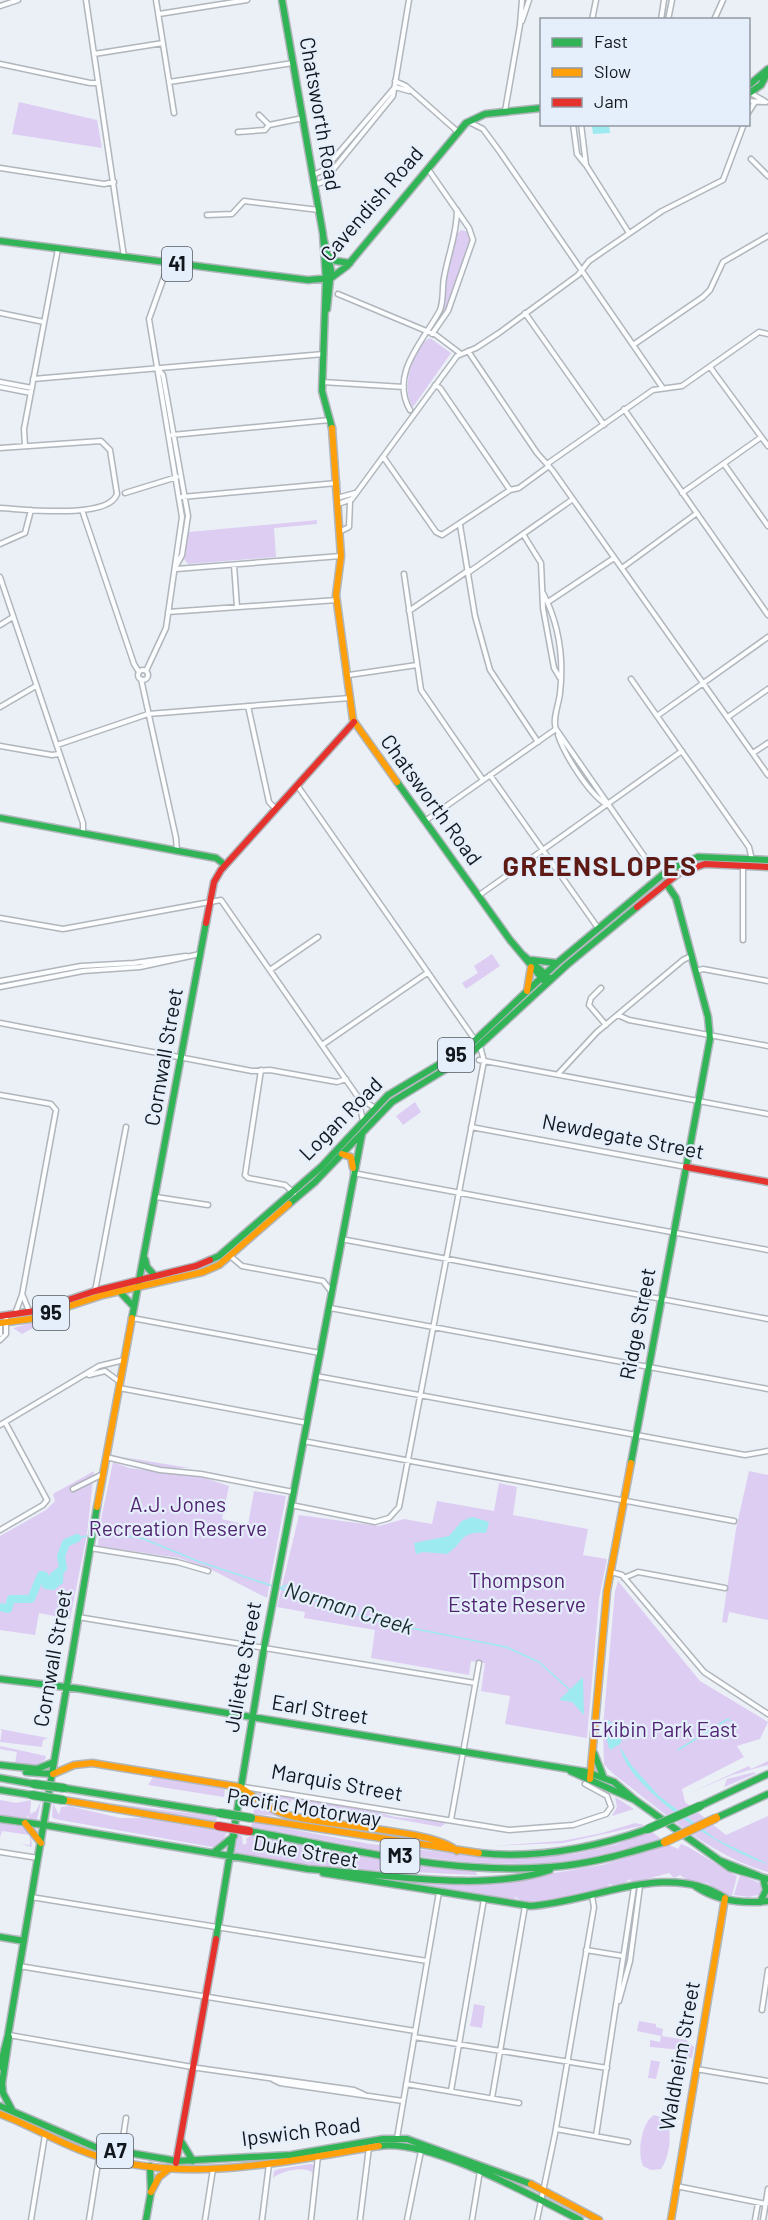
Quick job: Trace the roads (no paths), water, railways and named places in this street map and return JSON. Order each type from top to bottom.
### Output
[{"type":"main road","name":"Chatsworth Road","points":[[282,0],[315,185],[328,278]]},
{"type":"main road","points":[[750,97],[768,70]]},
{"type":"main road","name":"Cavendish Road","points":[[0,241],[308,280],[328,278],[350,263],[458,132],[469,122],[482,114],[540,108]]},
{"type":"main road","name":"Chatsworth Road","points":[[322,234],[329,256],[322,382],[333,435],[340,556],[337,600],[354,722],[478,896],[523,955],[546,978]]},
{"type":"main road","points":[[329,256],[336,261],[350,263]]},
{"type":"main road","name":"Chatsworth Road","points":[[345,658],[349,687]]},
{"type":"main road","name":"Cornwall Street","points":[[0,2091],[19,1966],[106,1457],[215,878],[354,722]]},
{"type":"main road","points":[[0,818],[217,858],[225,865]]},
{"type":"main road","name":"Logan Road","points":[[2,1319],[138,1284],[202,1273],[228,1254],[342,1154],[403,1093],[469,1055],[478,1042],[527,990],[546,978],[557,963],[672,867],[691,858],[705,856],[768,867]]},
{"type":"main road","name":"Logan Road","points":[[295,1195],[375,1108],[399,1086],[478,1042],[546,978],[682,871],[697,865],[768,860]]},
{"type":"main road","points":[[657,879],[666,883]]},
{"type":"main road","name":"Ridge Street","points":[[589,1779],[594,1753],[603,1624],[611,1572],[710,1035],[674,893],[666,883]]},
{"type":"main road","points":[[527,990],[531,964],[557,963]]},
{"type":"main road","name":"Juliette Street","points":[[151,2192],[161,2175],[177,2161],[181,2141],[264,1648],[330,1308],[353,1172],[363,1132]]},
{"type":"main road","points":[[342,1154],[351,1157],[353,1172]]},
{"type":"main road","name":"Newdegate Street","points":[[686,1167],[768,1182]]},
{"type":"main road","name":"Logan Road","points":[[2,1319],[46,1315],[95,1294],[120,1292],[155,1276],[201,1265],[228,1254]]},
{"type":"main road","points":[[145,1259],[147,1268],[155,1276]]},
{"type":"main road","points":[[120,1292],[134,1307]]},
{"type":"main road","name":"Earl Street","points":[[0,1679],[252,1717],[568,1770],[635,1800]]},
{"type":"main road","points":[[594,1753],[603,1776]]},
{"type":"main road","points":[[0,1765],[39,1769],[54,1762]]},
{"type":"main road","name":"Marquis Street","points":[[53,1774],[74,1765],[92,1763],[240,1787]]},
{"type":"main road","points":[[20,1768],[37,1774],[53,1774]]},
{"type":"main road","name":"Pacific Motorway","points":[[0,1778],[458,1851],[507,1855],[562,1851],[614,1841],[648,1829],[768,1774]]},
{"type":"main road","name":"Earl Street","points":[[589,1779],[603,1776],[621,1786],[635,1800],[736,1871],[766,1878]]},
{"type":"main road","points":[[240,1787],[279,1812],[407,1835],[451,1845],[458,1851]]},
{"type":"main road","name":"Pacific Motorway","points":[[0,1790],[459,1866],[493,1869],[551,1869],[616,1858],[665,1842],[768,1794]]},
{"type":"main road","name":"Duke Street","points":[[0,1819],[525,1906],[549,1905],[672,1881],[694,1885],[713,1896],[764,1902]]},
{"type":"main road","points":[[24,1822],[41,1843]]},
{"type":"main road","points":[[212,1854],[234,1836]]},
{"type":"main road","points":[[307,1869],[490,1879],[542,1875],[551,1869]]},
{"type":"main road","points":[[764,1902],[766,1878]]},
{"type":"main road","name":"Waldheim Street","points":[[671,2220],[725,1898]]},
{"type":"main road","points":[[0,1937],[24,1941]]},
{"type":"main road","name":"Cornwall Street","points":[[0,2067],[8,2035]]},
{"type":"main road","points":[[2,2082],[3,2093],[12,2110]]},
{"type":"main road","name":"Ipswich Road","points":[[0,2106],[95,2147],[177,2161],[268,2161],[397,2138],[419,2143],[503,2172],[580,2220]]},
{"type":"main road","name":"Ipswich Road","points":[[0,2114],[99,2156],[170,2169],[213,2168],[397,2145],[480,2171],[598,2220]]},
{"type":"main road","points":[[181,2141],[193,2161]]},
{"type":"main road","points":[[146,2220],[151,2192],[150,2166]]},
{"type":"street","points":[[0,6],[18,0]]},
{"type":"street","points":[[86,0],[124,257]]},
{"type":"street","points":[[156,0],[174,114]]},
{"type":"street","points":[[159,14],[247,0]]},
{"type":"street","points":[[315,185],[323,182],[392,98],[410,0]]},
{"type":"street","points":[[505,111],[520,25],[522,0]]},
{"type":"street","points":[[520,25],[529,0]]},
{"type":"street","points":[[592,18],[596,0]]},
{"type":"street","points":[[661,18],[664,0]]},
{"type":"street","points":[[668,18],[672,0]]},
{"type":"street","points":[[715,18],[723,0]]},
{"type":"street","points":[[94,54],[163,43]]},
{"type":"street","points":[[169,82],[293,63]]},
{"type":"street","points":[[0,64],[90,84],[98,82]]},
{"type":"street","points":[[395,81],[402,82],[458,132]]},
{"type":"street","points":[[395,87],[410,91]]},
{"type":"street","points":[[313,175],[324,170],[395,87]]},
{"type":"street","points":[[750,97],[767,102]]},
{"type":"street","points":[[482,114],[483,129]]},
{"type":"street","points":[[259,115],[269,125]]},
{"type":"street","points":[[238,132],[266,130],[269,125],[303,118]]},
{"type":"street","points":[[469,122],[483,129],[662,387]]},
{"type":"street","points":[[573,126],[577,154],[629,233]]},
{"type":"street","points":[[581,126],[587,167]]},
{"type":"street","points":[[338,501],[350,501],[384,458],[435,385],[461,354],[484,343],[581,271],[588,262],[662,211],[723,180],[743,126]]},
{"type":"street","points":[[751,159],[768,176]]},
{"type":"street","points":[[0,168],[104,184],[114,182]]},
{"type":"street","points":[[428,169],[469,228],[473,244],[448,312],[432,334]]},
{"type":"street","points":[[207,215],[232,214],[244,201],[319,210]]},
{"type":"street","points":[[410,410],[404,387],[406,368],[440,310],[444,277],[456,232],[457,210]]},
{"type":"street","points":[[456,232],[461,227],[469,228]]},
{"type":"street","points":[[633,345],[703,297],[710,290],[727,259],[768,236]]},
{"type":"street","points":[[25,446],[24,433],[31,390],[58,249]]},
{"type":"street","points":[[141,680],[147,678],[146,671],[164,633],[175,569],[181,559],[188,519],[178,477],[163,375],[157,369],[149,318],[169,263]]},
{"type":"street","points":[[338,294],[432,334],[461,354]]},
{"type":"street","points":[[440,310],[443,314],[448,312]]},
{"type":"street","points":[[525,313],[604,424]]},
{"type":"street","points":[[0,314],[44,322]]},
{"type":"street","points":[[384,458],[441,535],[460,525],[510,490],[519,488],[624,409],[662,387],[682,386],[766,332]]},
{"type":"street","points":[[468,351],[768,775]]},
{"type":"street","points":[[33,379],[324,354]]},
{"type":"street","points":[[710,367],[768,446]]},
{"type":"street","points":[[0,382],[31,390]]},
{"type":"street","points":[[322,382],[404,387]]},
{"type":"street","points":[[435,385],[510,490]]},
{"type":"street","points":[[0,387],[31,390]]},
{"type":"street","points":[[624,409],[768,615]]},
{"type":"street","points":[[171,435],[330,420]]},
{"type":"street","points":[[682,493],[760,438]]},
{"type":"street","points":[[0,448],[97,440],[105,443],[110,450],[116,498],[107,504],[82,510],[0,508]]},
{"type":"street","points":[[724,464],[768,526]]},
{"type":"street","points":[[125,493],[178,477]]},
{"type":"street","points":[[182,497],[337,483]]},
{"type":"street","points":[[338,501],[355,493]]},
{"type":"street","points":[[410,611],[573,499]]},
{"type":"street","name":"Chatsworth Road","points":[[339,532],[349,527],[350,501]]},
{"type":"street","points":[[0,544],[25,533],[31,510]]},
{"type":"street","points":[[82,510],[135,664],[140,672],[177,851]]},
{"type":"street","points":[[622,568],[697,513]]},
{"type":"street","points":[[460,525],[475,616],[491,673],[538,742]]},
{"type":"street","points":[[523,534],[541,561],[543,592],[559,672]]},
{"type":"street","points":[[175,569],[340,556]]},
{"type":"street","points":[[545,603],[614,558]]},
{"type":"street","points":[[234,565],[237,608]]},
{"type":"street","points":[[404,574],[423,694],[483,780]]},
{"type":"street","points":[[0,577],[83,823],[83,833]]},
{"type":"street","points":[[168,612],[337,600]]},
{"type":"street","points":[[545,603],[558,631],[560,681],[554,723],[563,749],[597,798],[607,805],[651,866]]},
{"type":"street","points":[[0,625],[14,617]]},
{"type":"street","points":[[657,716],[768,637]]},
{"type":"street","points":[[349,675],[417,664]]},
{"type":"street","points":[[140,672],[146,671]]},
{"type":"street","points":[[631,680],[750,847],[742,940]]},
{"type":"street","points":[[0,707],[36,686]]},
{"type":"street","points":[[728,717],[768,689]]},
{"type":"street","points":[[57,745],[148,714],[350,698]]},
{"type":"street","points":[[248,706],[269,801],[275,808]]},
{"type":"street","points":[[425,821],[556,730]]},
{"type":"street","points":[[753,753],[768,743]]},
{"type":"street","points":[[0,746],[52,755],[59,754]]},
{"type":"street","points":[[478,896],[682,751]]},
{"type":"street","points":[[490,776],[598,928]]},
{"type":"street","points":[[291,1505],[375,1522],[389,1518],[399,1507],[482,1062],[478,1042],[297,785]]},
{"type":"street","points":[[0,918],[61,929],[221,900],[358,1097],[375,1108]]},
{"type":"street","points":[[270,970],[318,937]]},
{"type":"street","points":[[0,981],[81,966],[134,963],[201,954]]},
{"type":"street","points":[[0,987],[83,971],[140,967],[187,956]]},
{"type":"street","points":[[558,1075],[606,1025],[683,960],[691,956]]},
{"type":"street","points":[[695,971],[705,970],[768,981]]},
{"type":"street","points":[[322,1045],[427,972]]},
{"type":"street","points":[[601,988],[591,998],[589,1005],[606,1025]]},
{"type":"street","points":[[618,1015],[629,1020],[768,1047]]},
{"type":"street","points":[[0,1028],[1,1023],[252,1071],[261,1070],[337,1082],[345,1079]]},
{"type":"street","points":[[469,1055],[482,1062],[768,1114]]},
{"type":"street","points":[[261,1070],[245,1175],[285,1185],[295,1195]]},
{"type":"street","points":[[0,1095],[56,1107],[22,1295],[15,1315]]},
{"type":"street","points":[[358,1097],[363,1121]]},
{"type":"street","points":[[95,1294],[126,1127]]},
{"type":"street","name":"Newdegate Street","points":[[471,1127],[686,1167]]},
{"type":"street","points":[[353,1172],[768,1250]]},
{"type":"street","points":[[156,1197],[207,1206]]},
{"type":"street","points":[[341,1239],[768,1319]]},
{"type":"street","points":[[228,1254],[242,1266],[326,1282]]},
{"type":"street","points":[[326,1282],[336,1269]]},
{"type":"street","points":[[326,1282],[332,1297]]},
{"type":"street","points":[[22,1295],[30,1312]]},
{"type":"street","points":[[330,1308],[768,1389]]},
{"type":"street","points":[[132,1318],[321,1354]]},
{"type":"street","points":[[0,1334],[2,1319]]},
{"type":"street","points":[[0,1340],[6,1334],[2,1319]]},
{"type":"street","points":[[0,1530],[46,1502],[44,1491],[2,1424],[103,1365],[124,1360]]},
{"type":"street","points":[[88,1375],[105,1371],[120,1385],[307,1423]]},
{"type":"street","points":[[316,1376],[748,1456],[768,1451]]},
{"type":"street","points":[[303,1441],[734,1521]]},
{"type":"street","points":[[106,1457],[160,1470],[201,1474],[293,1492]]},
{"type":"street","points":[[73,1489],[103,1474]]},
{"type":"street","points":[[90,1548],[177,1562],[208,1571]]},
{"type":"street","points":[[611,1572],[624,1578],[704,1672],[768,1714]]},
{"type":"street","points":[[624,1578],[638,1572],[725,1588]]},
{"type":"street","points":[[78,1617],[475,1683]]},
{"type":"street","points":[[451,1820],[479,1663]]},
{"type":"street","name":"Marquis Street","points":[[240,1787],[504,1830],[534,1830],[600,1818],[611,1807],[604,1793],[589,1779]]},
{"type":"street","points":[[0,1852],[38,1858]]},
{"type":"street","points":[[596,2136],[618,2005],[623,1956],[637,1886]]},
{"type":"street","points":[[618,2005],[624,1991],[637,1886]]},
{"type":"street","points":[[397,2138],[439,1892]]},
{"type":"street","points":[[537,2220],[556,2129],[594,1905],[592,1896]]},
{"type":"street","points":[[32,1897],[427,1961]]},
{"type":"street","points":[[451,2091],[484,1899]]},
{"type":"street","points":[[492,2098],[525,1906]]},
{"type":"street","points":[[586,1950],[623,1956]]},
{"type":"street","points":[[19,1966],[415,2031]]},
{"type":"street","points":[[762,2010],[768,1970]]},
{"type":"street","points":[[8,2035],[273,2079],[280,2083],[403,2101]]},
{"type":"street","points":[[414,2037],[607,2068]]},
{"type":"street","points":[[696,2069],[768,2081]]},
{"type":"street","points":[[406,2084],[519,2103]]},
{"type":"street","points":[[121,2152],[126,2118]]},
{"type":"street","points":[[556,2129],[628,2142]]},
{"type":"street","points":[[31,2220],[45,2133]]},
{"type":"street","points":[[360,2220],[369,2147]]},
{"type":"street","points":[[407,2220],[421,2151]]},
{"type":"street","points":[[89,2220],[99,2156]]},
{"type":"street","points":[[311,2220],[318,2156]]},
{"type":"street","points":[[262,2220],[268,2161]]},
{"type":"street","points":[[205,2220],[213,2168]]},
{"type":"street","points":[[472,2220],[480,2171]]},
{"type":"street","points":[[676,2186],[766,2204]]},
{"type":"street","points":[[763,2220],[768,2189]]},
{"type":"street","points":[[755,2220],[758,2203]]},
{"type":"water","points":[[592,126],[609,126],[610,133],[593,134]]},
{"type":"water","points":[[472,1517],[489,1522],[486,1533],[467,1535],[447,1554],[423,1552],[416,1554],[414,1543],[449,1536],[462,1521]]},
{"type":"water","points":[[61,1559],[64,1567],[63,1583],[56,1588],[45,1585],[51,1573],[61,1565]]},
{"type":"water","points":[[583,1677],[584,1715],[572,1702],[559,1700]]},
{"type":"water","points":[[608,1720],[618,1728],[627,1729],[620,1744],[610,1750],[607,1741]]},
{"type":"water","points":[[620,1747],[632,1766],[659,1796],[716,1839],[768,1864],[750,1858],[705,1834],[659,1800],[640,1782],[627,1764]]},
{"type":"waterway","name":"Norman Creek","points":[[99,1534],[105,1532],[144,1539],[200,1562],[381,1622],[506,1647],[539,1662],[570,1690]]},
{"type":"waterway","name":"Norman Creek","points":[[77,1538],[87,1536]]},
{"type":"waterway","name":"Norman Creek","points":[[63,1568],[61,1556],[66,1543],[77,1538]]},
{"type":"waterway","name":"Norman Creek","points":[[0,1607],[8,1609],[11,1599],[31,1599],[41,1575],[45,1576],[46,1585],[53,1586]]},
{"type":"waterway","points":[[280,1588],[293,1583]]},
{"type":"waterway","points":[[678,1750],[728,1719],[738,1727]]},
{"type":"district","name":"GREENSLOPES","points":[[600,867]]},
{"type":"park label","name":"A.J. Jones Recreation Reserve","points":[[178,1517]]},
{"type":"park label","name":"Thompson Estate Reserve","points":[[517,1593]]},
{"type":"park label","name":"Ekibin Park East","points":[[664,1730]]}]
